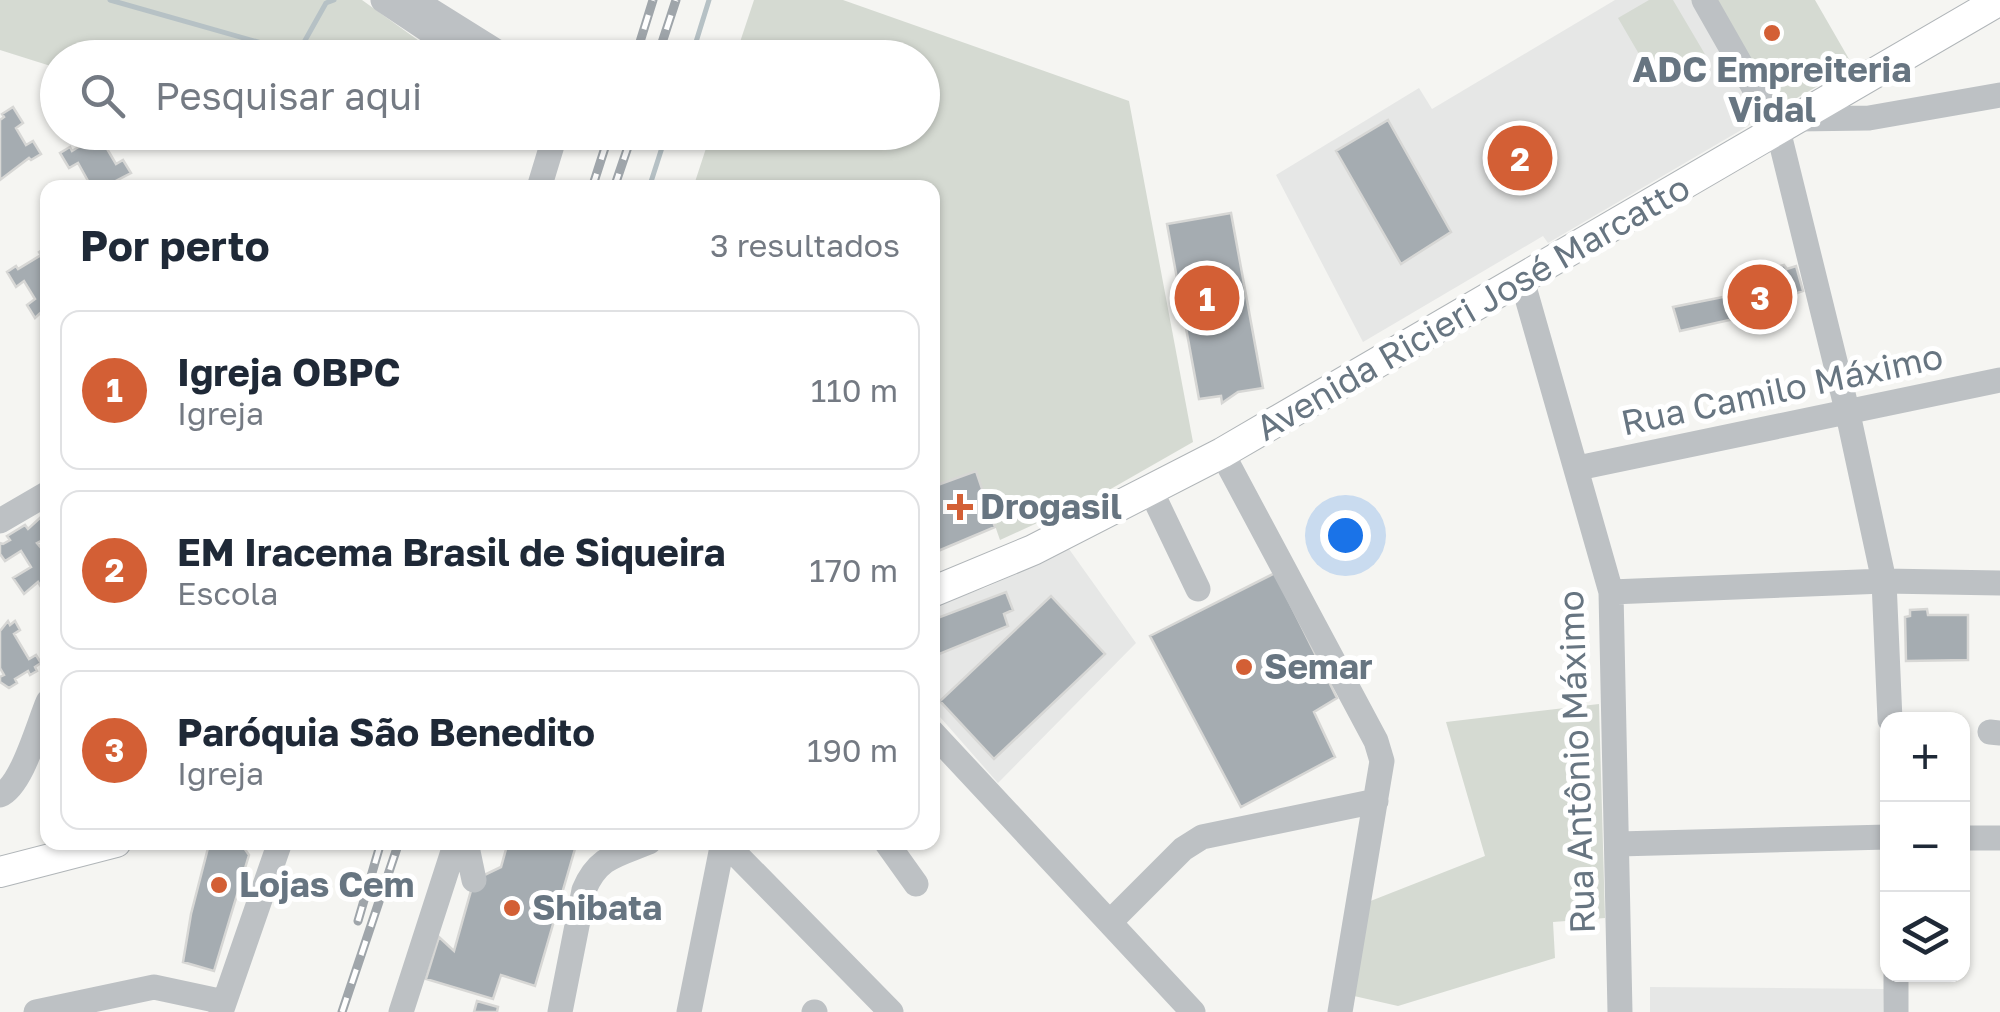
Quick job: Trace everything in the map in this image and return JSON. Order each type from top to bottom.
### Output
[{"type":"main road","name":"Avenida Ricieri José Marcatto","points":[[940,589],[1000,566],[1222,454],[2000,0]]},
{"type":"main road","points":[[0,872],[85,850]]},
{"type":"street","points":[[383,0],[443,40]]},
{"type":"street","points":[[414,0],[479,40]]},
{"type":"street","points":[[1704,0],[1787,124],[1884,580],[1890,712]]},
{"type":"street","points":[[1787,124],[1869,118],[2000,95]]},
{"type":"street","points":[[526,180],[535,150]]},
{"type":"street","points":[[541,180],[550,150]]},
{"type":"street","name":"Rua Antônio Máximo","points":[[1522,280],[1611,592],[1620,1012]]},
{"type":"street","name":"Rua Camilo Máximo","points":[[1578,468],[2000,380]]},
{"type":"street","points":[[1222,454],[1376,741],[1382,761],[1340,1012]]},
{"type":"street","points":[[1151,492],[1198,589]]},
{"type":"street","points":[[0,521],[40,498]]},
{"type":"street","points":[[1611,592],[1884,580],[2000,583]]},
{"type":"street","points":[[0,795],[9,791],[18,776],[40,722]]},
{"type":"street","points":[[940,741],[1193,1012]]},
{"type":"street","points":[[1110,922],[1183,850],[1202,837],[1376,801]]},
{"type":"street","points":[[1618,844],[1880,836]]},
{"type":"street","points":[[1970,838],[2000,838]]},
{"type":"street","points":[[36,1012],[154,987],[223,1007],[277,850]]},
{"type":"street","points":[[401,1012],[453,850]]},
{"type":"street","points":[[468,850],[474,880]]},
{"type":"street","points":[[560,1012],[590,876],[606,860],[630,850]]},
{"type":"street","points":[[689,1012],[721,850]]},
{"type":"street","points":[[731,850],[891,1012]]},
{"type":"street","points":[[892,850],[916,884]]},
{"type":"street","points":[[1896,982],[1896,1012]]},
{"type":"shaded area","points":[[0,0],[362,0],[418,40],[40,40],[40,63],[0,50]]},
{"type":"shaded area","points":[[754,0],[843,0],[1129,101],[1193,442],[1109,490],[1000,540],[976,471],[940,484],[940,180],[696,180],[705,150],[940,150],[940,40],[741,40]]},
{"type":"shaded area","points":[[1615,0],[1691,0],[1760,119],[1548,243],[1543,236],[1363,342],[1276,175],[1419,88],[1432,109]]},
{"type":"shaded area","points":[[1649,0],[1673,0],[1706,56],[1657,85],[1618,18]]},
{"type":"shaded area","name":"ADC Empreiteria Vidal","points":[[1691,0],[1815,0],[1853,66],[1760,119]]},
{"type":"shaded area","points":[[1069,549],[1136,643],[998,783],[940,717],[940,604]]},
{"type":"shaded area","points":[[1599,704],[1605,918],[1553,922],[1555,958],[1398,1006],[1354,996],[1368,902],[1485,856],[1446,722]]},
{"type":"shaded area","points":[[1650,987],[1884,989],[1883,1012],[1650,1012]]},
{"type":"building","points":[[13,107],[23,123],[16,128],[26,145],[33,141],[41,154],[29,158],[0,180],[0,120]]},
{"type":"building","points":[[1388,120],[1451,232],[1401,264],[1336,151]]},
{"type":"building","points":[[108,150],[116,164],[123,160],[131,173],[117,180],[87,180],[78,163],[69,168],[60,153]]},
{"type":"building","points":[[1231,213],[1263,388],[1238,392],[1222,403],[1221,396],[1199,399],[1167,224]]},
{"type":"building","points":[[40,256],[40,313],[35,318],[27,305],[35,299],[24,281],[16,287],[7,272],[16,266],[18,269]]},
{"type":"building","points":[[1784,265],[1787,269],[1796,266],[1803,291],[1794,294],[1795,300],[1680,331],[1673,307],[1738,294],[1735,277]]},
{"type":"building","name":"Drogasil","points":[[976,471],[995,527],[940,550],[940,484]]},
{"type":"building","points":[[40,518],[40,585],[38,582],[24,594],[13,578],[31,567],[21,551],[5,561],[0,543],[10,540],[7,536],[25,525],[28,529]]},
{"type":"building","name":"Semar","points":[[1275,573],[1337,698],[1314,712],[1335,757],[1241,807],[1150,636]]},
{"type":"building","points":[[1006,592],[1013,610],[1004,614],[1008,626],[940,654],[940,617]]},
{"type":"building","points":[[1051,596],[1105,654],[994,759],[940,701]]},
{"type":"building","points":[[1927,609],[1928,615],[1968,615],[1968,660],[1906,661],[1905,617],[1910,616],[1910,610]]},
{"type":"building","points":[[8,621],[10,625],[15,621],[20,630],[14,634],[29,659],[36,655],[40,661],[35,667],[37,671],[30,675],[28,671],[9,688],[0,682],[4,675],[0,668],[0,631]]},
{"type":"building","name":"Lojas Cem","points":[[207,850],[246,850],[249,855],[214,971],[183,962]]},
{"type":"building","name":"Shibata","points":[[506,850],[575,850],[535,986],[501,975],[493,999],[426,979],[439,937],[454,951],[474,880],[501,867]]},
{"type":"building","points":[[477,1001],[498,1007],[497,1012],[474,1012]]},
{"type":"waterway","points":[[110,0],[251,40]]},
{"type":"waterway","points":[[305,40],[326,3],[334,0]]},
{"type":"waterway","points":[[697,40],[709,0]]},
{"type":"waterway","points":[[652,180],[661,150]]},
{"type":"railway","points":[[641,40],[653,0]]},
{"type":"railway","points":[[663,40],[676,0]]},
{"type":"railway","points":[[595,180],[604,150]]},
{"type":"railway","points":[[617,180],[627,150]]},
{"type":"railway","points":[[358,921],[379,850]]},
{"type":"railway","points":[[342,1012],[396,850]]},
{"type":"place","name":"ADC Empreiteria Vidal","points":[[1772,33]]},
{"type":"place","name":"EM Iracema Brasil de Siqueira","points":[[1520,158]]},
{"type":"place","name":"Paróquia São Benedito","points":[[1760,297]]},
{"type":"place","name":"Igreja OBPC","points":[[1207,298]]},
{"type":"place","name":"Drogasil","points":[[960,507]]},
{"type":"place","name":"Semar","points":[[1244,667]]},
{"type":"place","name":"Lojas Cem","points":[[219,885]]},
{"type":"place","name":"Shibata","points":[[512,908]]}]
